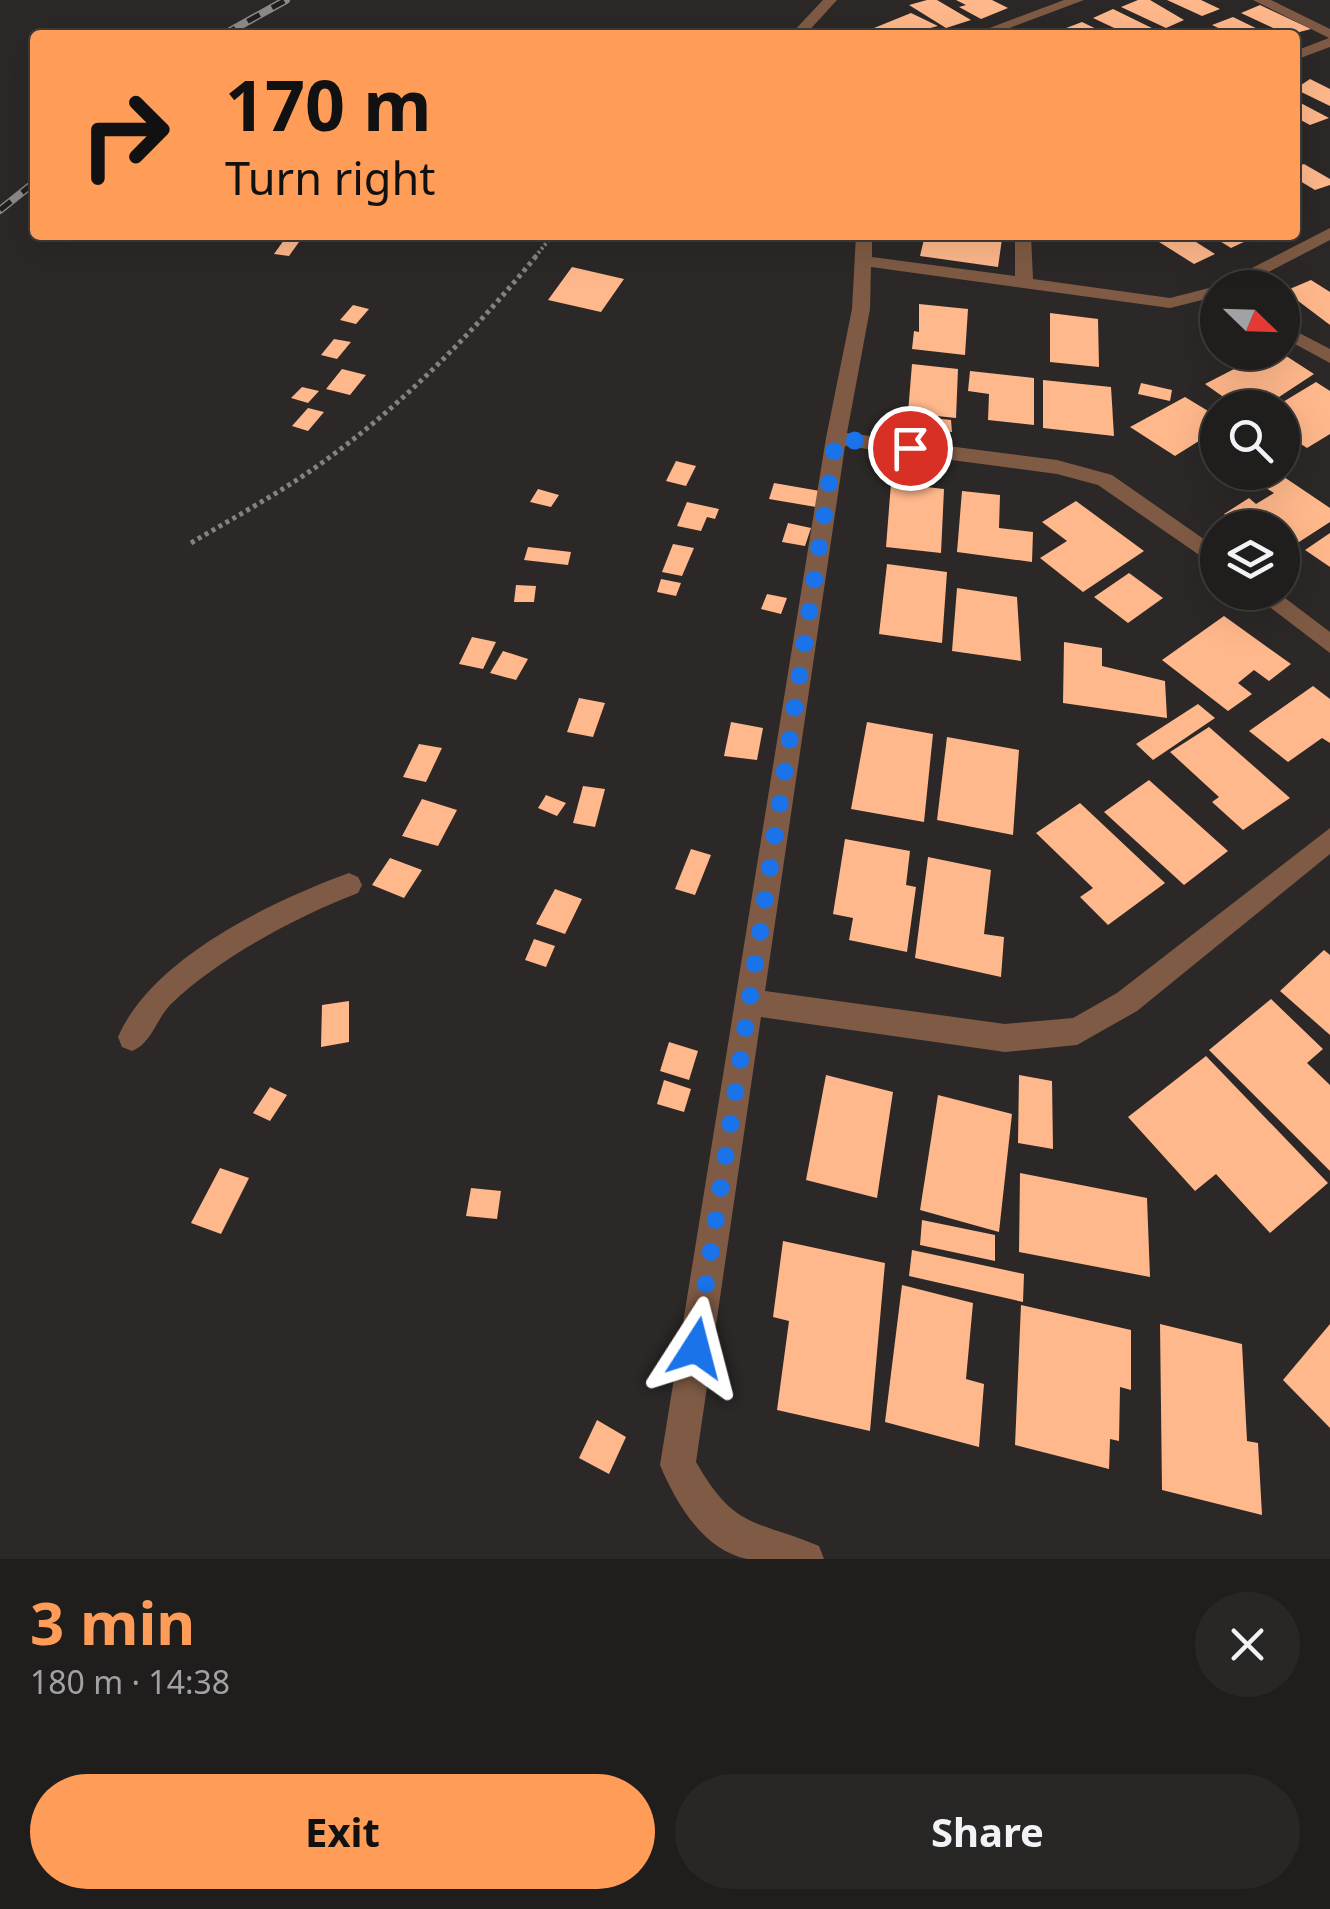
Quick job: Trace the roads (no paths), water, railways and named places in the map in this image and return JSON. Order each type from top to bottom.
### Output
[{"type":"street","points":[[802,30],[830,0]]},
{"type":"street","points":[[992,30],[1077,0]]},
{"type":"street","points":[[1260,0],[1330,34]]},
{"type":"street","points":[[1300,54],[1330,42]]},
{"type":"street","points":[[1259,270],[1330,233]]},
{"type":"street","points":[[1022,240],[1024,284]]},
{"type":"street","points":[[806,1559],[732,1537],[700,1509],[678,1465],[836,438],[861,309],[864,248],[1024,284],[1170,303],[1200,295]]},
{"type":"street","points":[[1300,340],[1330,357]]},
{"type":"street","points":[[836,438],[1057,467],[1104,480],[1200,547]]},
{"type":"street","points":[[1285,610],[1330,644]]},
{"type":"street","points":[[750,1002],[1006,1038],[1078,1031],[1127,1002],[1330,839]]},
{"type":"street","points":[[132,1038],[160,996],[232,943],[307,901],[349,885]]},
{"type":"railway","points":[[232,30],[286,0]]},
{"type":"railway","points":[[0,210],[30,186]]}]
